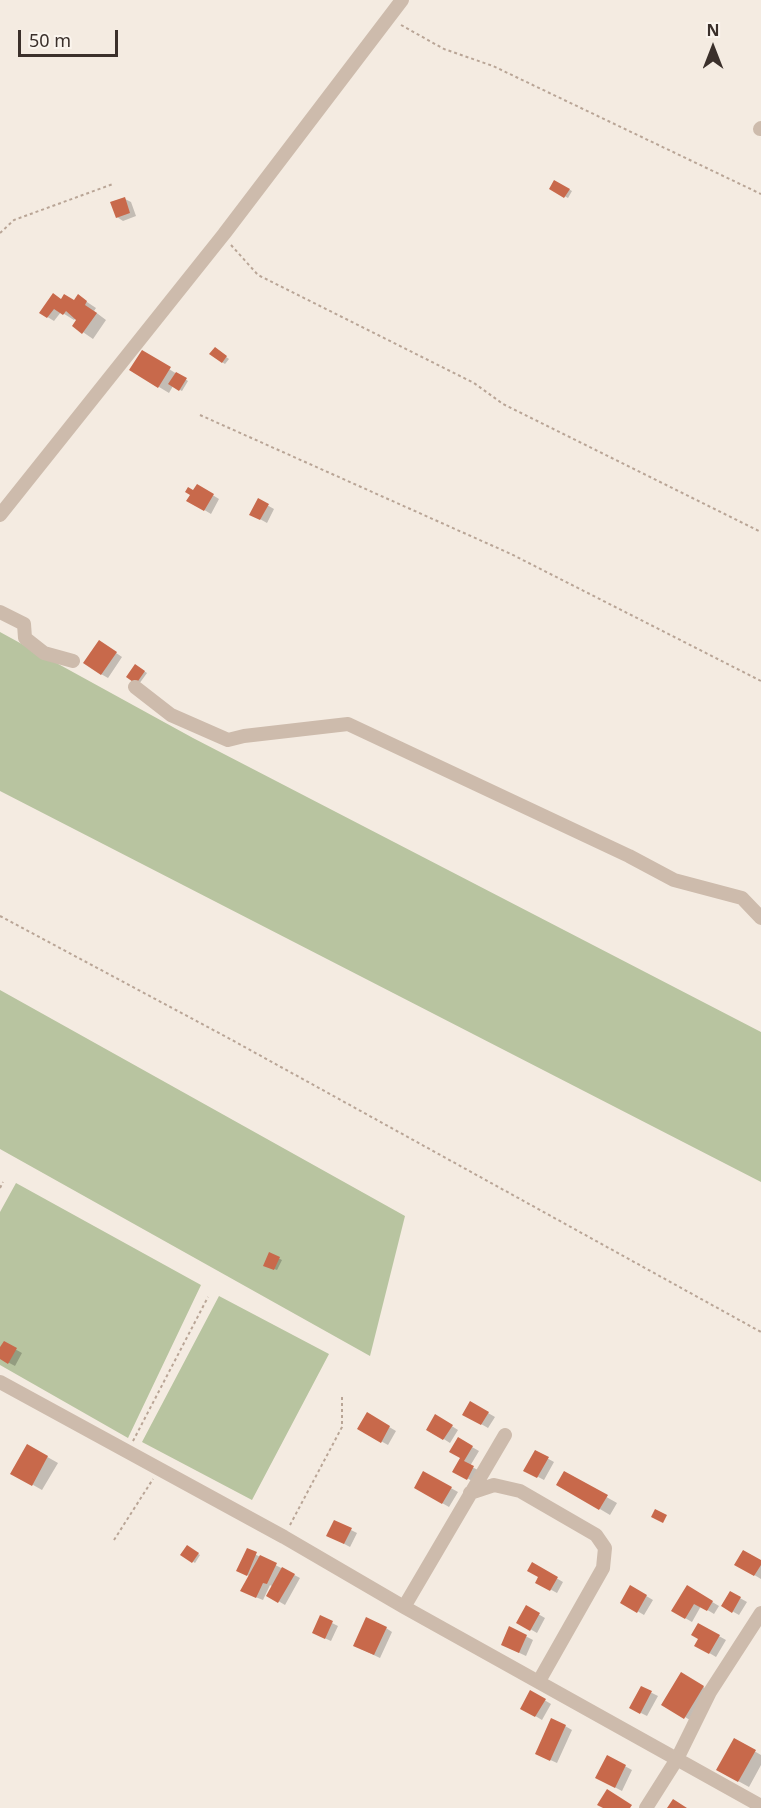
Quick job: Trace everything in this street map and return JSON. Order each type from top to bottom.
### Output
[{"type":"street","points":[[0,515],[224,234],[402,0]]},
{"type":"street","points":[[0,612],[24,624],[25,638],[44,653],[74,661]]},
{"type":"street","points":[[135,687],[171,715],[228,740],[244,736],[348,724],[629,856],[674,880],[742,898],[761,918]]},
{"type":"street","points":[[0,1382],[284,1536],[404,1607],[761,1806]]},
{"type":"street","points":[[404,1607],[505,1435]]},
{"type":"street","points":[[470,1493],[494,1485],[519,1491],[596,1535],[605,1548],[603,1568],[539,1681]]},
{"type":"street","points":[[646,1808],[677,1759],[710,1692],[761,1613]]},
{"type":"path","points":[[388,18],[444,49],[493,66],[761,194]]},
{"type":"path","points":[[0,233],[14,220],[113,184]]},
{"type":"path","points":[[224,234],[238,255],[258,275],[474,382],[503,404],[761,532]]},
{"type":"path","points":[[200,415],[512,554],[761,681]]},
{"type":"path","points":[[0,916],[232,1040],[761,1332]]},
{"type":"path","points":[[0,1188],[3,1182]]},
{"type":"path","points":[[127,1452],[208,1297]]},
{"type":"path","points":[[284,1536],[342,1427],[342,1397]]},
{"type":"path","points":[[114,1540],[159,1469]]},
{"type":"green space","points":[[0,632],[193,738],[761,1032],[761,1182],[0,791]]},
{"type":"green space","points":[[0,990],[405,1216],[370,1356],[0,1149]]},
{"type":"green space","points":[[16,1183],[201,1285],[128,1438],[0,1365],[0,1212]]},
{"type":"green space","points":[[219,1296],[329,1354],[252,1500],[142,1442]]},
{"type":"building","points":[[554,180],[570,189],[564,198],[549,189]]},
{"type":"building","points":[[125,197],[130,213],[116,218],[110,202]]},
{"type":"building","points":[[53,293],[61,299],[64,294],[74,300],[78,294],[87,301],[85,305],[97,313],[82,334],[72,326],[76,320],[66,311],[63,315],[54,309],[47,318],[39,313]]},
{"type":"building","points":[[215,347],[227,356],[222,363],[209,354]]},
{"type":"building","points":[[142,350],[171,367],[158,388],[129,370]]},
{"type":"building","points":[[176,372],[187,378],[179,391],[168,384]]},
{"type":"building","points":[[197,484],[214,494],[204,511],[186,501],[190,495],[185,492],[188,487],[193,490]]},
{"type":"building","points":[[258,498],[269,504],[260,520],[249,515]]},
{"type":"building","points":[[99,640],[117,652],[101,675],[83,663]]},
{"type":"building","points":[[135,664],[145,671],[136,684],[126,677]]},
{"type":"building","points":[[269,1252],[280,1257],[274,1270],[263,1266]]},
{"type":"building","points":[[4,1341],[17,1348],[8,1364],[0,1359],[0,1347]]},
{"type":"building","points":[[470,1401],[489,1412],[481,1425],[462,1415]]},
{"type":"building","points":[[367,1412],[390,1426],[381,1443],[357,1429]]},
{"type":"building","points":[[435,1414],[453,1425],[443,1440],[426,1430]]},
{"type":"building","points":[[458,1437],[473,1446],[464,1461],[474,1466],[467,1480],[452,1472],[460,1458],[449,1452]]},
{"type":"building","points":[[27,1444],[48,1456],[32,1486],[10,1474]]},
{"type":"building","points":[[535,1450],[549,1457],[537,1478],[523,1471]]},
{"type":"building","points":[[423,1471],[452,1487],[442,1504],[414,1488]]},
{"type":"building","points":[[564,1471],[608,1495],[599,1510],[556,1485]]},
{"type":"building","points":[[655,1509],[667,1515],[663,1523],[651,1517]]},
{"type":"building","points":[[334,1520],[352,1528],[344,1544],[326,1536]]},
{"type":"building","points":[[187,1545],[199,1553],[192,1563],[180,1555]]},
{"type":"building","points":[[247,1548],[257,1552],[247,1576],[236,1571]]},
{"type":"building","points":[[743,1550],[761,1560],[761,1565],[754,1576],[734,1565]]},
{"type":"building","points":[[260,1555],[277,1563],[267,1584],[263,1583],[256,1598],[240,1591]]},
{"type":"building","points":[[532,1562],[558,1577],[550,1591],[535,1583],[538,1577],[527,1571]]},
{"type":"building","points":[[282,1567],[295,1574],[278,1603],[266,1596]]},
{"type":"building","points":[[630,1585],[647,1595],[637,1613],[620,1603]]},
{"type":"building","points":[[687,1585],[713,1601],[707,1611],[694,1604],[685,1619],[671,1611]]},
{"type":"building","points":[[730,1591],[741,1597],[732,1613],[721,1606]]},
{"type":"building","points":[[526,1605],[540,1613],[530,1631],[516,1623]]},
{"type":"building","points":[[320,1615],[333,1621],[325,1639],[312,1633]]},
{"type":"building","points":[[366,1617],[387,1627],[374,1655],[353,1646]]},
{"type":"building","points":[[698,1623],[720,1635],[709,1654],[694,1646],[698,1639],[691,1635]]},
{"type":"building","points":[[509,1626],[527,1635],[519,1653],[501,1645]]},
{"type":"building","points":[[681,1672],[704,1686],[684,1719],[661,1705]]},
{"type":"building","points":[[641,1686],[652,1691],[640,1714],[629,1708]]},
{"type":"building","points":[[530,1690],[546,1699],[535,1717],[520,1709]]},
{"type":"building","points":[[551,1718],[566,1725],[550,1761],[535,1754]]},
{"type":"building","points":[[734,1738],[756,1750],[738,1782],[716,1770]]},
{"type":"building","points":[[607,1755],[626,1765],[615,1788],[595,1778]]},
{"type":"building","points":[[607,1789],[632,1805],[630,1808],[603,1808],[597,1805]]},
{"type":"building","points":[[673,1799],[687,1808],[667,1808]]}]
